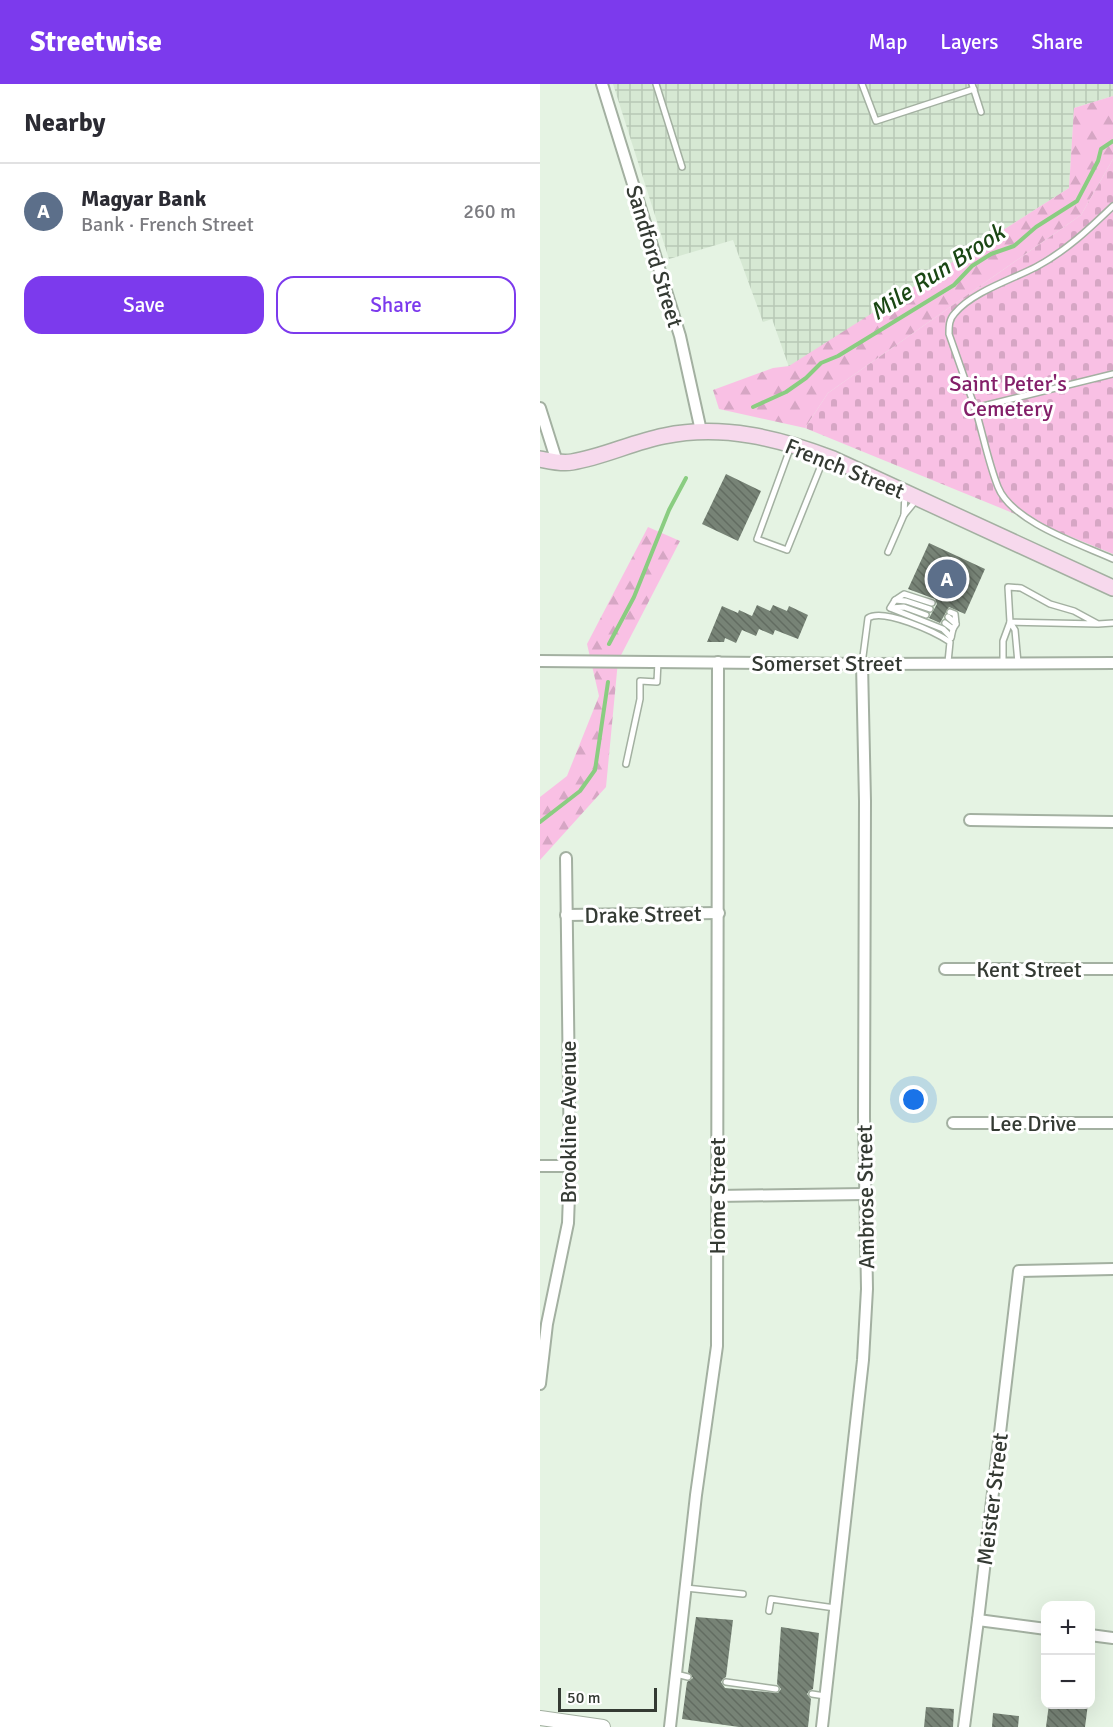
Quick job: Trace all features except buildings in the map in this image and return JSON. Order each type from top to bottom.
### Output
[{"type":"main road","name":"French Street","points":[[540,459],[572,462],[645,440],[701,430],[738,433],[791,445],[825,456],[1109,585]]},
{"type":"street","name":"Sandford Street","points":[[602,84],[680,336],[701,430]]},
{"type":"street","points":[[540,408],[557,462]]},
{"type":"street","name":"Somerset Street","points":[[540,661],[862,664],[1113,663]]},
{"type":"street","name":"Home Street","points":[[670,1727],[717,1346],[718,662]]},
{"type":"street","name":"Ambrose Street","points":[[822,1727],[863,1360],[867,1289],[865,801],[862,664]]},
{"type":"street","points":[[970,820],[1113,822]]},
{"type":"street","name":"Brookline Avenue","points":[[540,1384],[547,1324],[568,1223],[570,1166],[566,858]]},
{"type":"street","name":"Drake Street","points":[[566,915],[719,913]]},
{"type":"street","name":"Kent Street","points":[[945,969],[1113,969]]},
{"type":"street","name":"Lee Drive","points":[[953,1123],[1113,1123]]},
{"type":"street","points":[[540,1166],[570,1166]]},
{"type":"street","points":[[717,1196],[865,1194]]},
{"type":"street","name":"Meister Street","points":[[964,1727],[1019,1271],[1113,1269]]},
{"type":"street","points":[[978,1620],[1041,1628]]},
{"type":"street","points":[[1095,1636],[1113,1638]]},
{"type":"street","points":[[540,1718],[603,1727]]},
{"type":"lane","points":[[656,84],[682,167]]},
{"type":"lane","points":[[862,84],[876,121],[973,86],[981,112]]},
{"type":"lane","points":[[1113,206],[1079,239],[1037,267],[986,290],[956,311],[949,322],[949,334],[975,408],[999,488],[1013,508],[1035,523],[1113,559]]},
{"type":"lane","points":[[975,408],[1113,374]]},
{"type":"lane","points":[[791,445],[757,540],[787,550],[825,456]]},
{"type":"lane","points":[[888,552],[911,495]]},
{"type":"lane","points":[[904,515],[911,495]]},
{"type":"lane","points":[[1003,663],[1003,641],[1010,622],[1008,586],[1021,588],[1050,604],[1074,611],[1098,624]]},
{"type":"lane","points":[[862,664],[868,618],[882,614],[896,600],[931,606]]},
{"type":"lane","points":[[890,608],[904,608],[926,615]]},
{"type":"lane","points":[[890,608],[943,629],[951,640]]},
{"type":"lane","points":[[882,614],[951,640]]},
{"type":"lane","points":[[948,662],[954,627],[955,614],[948,617],[954,627]]},
{"type":"lane","points":[[1010,622],[1113,623]]},
{"type":"lane","points":[[1010,622],[1015,630],[1018,663]]},
{"type":"lane","points":[[626,764],[640,699],[640,681],[657,682],[658,662]]},
{"type":"lane","points":[[686,1588],[743,1594]]},
{"type":"lane","points":[[769,1611],[771,1599],[835,1608]]},
{"type":"lane","points":[[676,1674],[688,1677]]},
{"type":"lane","points":[[726,1682],[776,1689]]},
{"type":"lane","points":[[812,1694],[825,1696]]},
{"type":"shaded area","points":[[613,84],[1113,84],[1113,96],[1074,108],[1069,188],[789,367],[772,319],[763,322],[733,240],[669,259]]},
{"type":"green space","points":[[1113,96],[1113,159],[1081,215],[828,393],[805,428],[719,409],[713,390],[773,368],[789,366],[1069,188],[1074,108]]},
{"type":"green space","name":"Saint Peter's Cemetery","points":[[1113,159],[1113,554],[805,428],[828,393],[1081,215]]},
{"type":"green space","points":[[648,527],[680,541],[618,661],[606,787],[540,860],[540,797],[567,776],[599,696],[587,644]]},
{"type":"waterway","name":"Mile Run Brook","points":[[753,407],[786,392],[806,378],[821,363],[838,356],[954,285],[972,266],[991,254],[1014,246],[1036,227],[1077,201],[1098,161],[1101,149],[1113,141]]},
{"type":"waterway","name":"Mile Run Brook","points":[[609,644],[634,597],[669,510],[686,478]]},
{"type":"waterway","name":"Mile Run Brook","points":[[540,822],[580,791],[595,770],[608,682]]},
{"type":"place","name":"Magyar Bank","points":[[947,579]]}]
